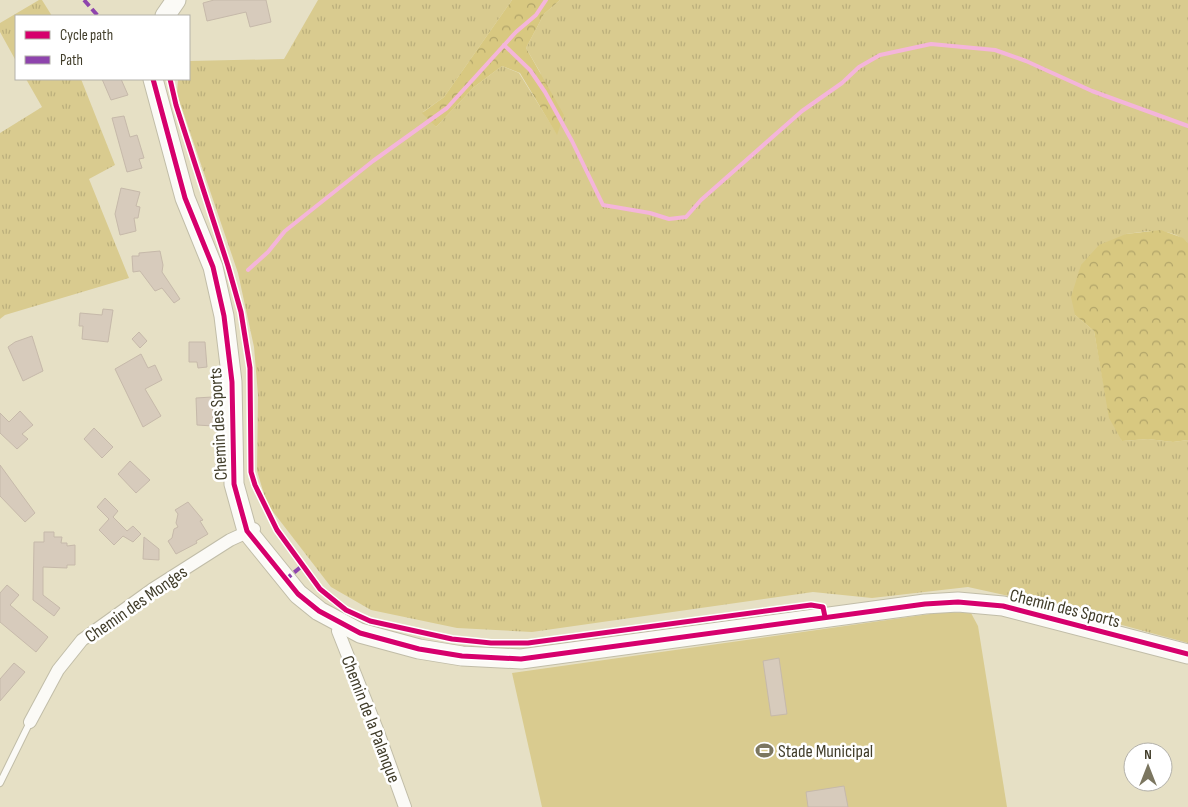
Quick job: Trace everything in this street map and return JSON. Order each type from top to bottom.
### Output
[{"type":"street","points":[[166,15],[176,0]]},
{"type":"street","name":"Chemin des Sports","points":[[153,80],[185,198],[213,267],[224,316],[232,382],[235,464],[251,530],[319,611],[360,634],[462,656],[520,660],[925,604],[980,602],[1003,606],[1188,654]]},
{"type":"street","name":"Chemin des Monges","points":[[30,722],[58,670],[82,640],[153,589],[251,530]]},
{"type":"street","name":"Chemin de la Palanque","points":[[338,631],[405,807]]},
{"type":"lane","name":"Chemin des Monges","points":[[0,783],[30,722]]},
{"type":"green space","points":[[39,0],[42,0],[51,15],[15,15],[15,59],[0,32],[0,23]]},
{"type":"green space","points":[[318,0],[512,0],[444,97],[423,112],[436,127],[474,87],[502,66],[519,73],[557,134],[540,72],[526,48],[544,14],[560,0],[1188,0],[1188,243],[1166,232],[1150,231],[1126,234],[1075,315],[1094,331],[1104,386],[1122,441],[1148,439],[1173,442],[1188,440],[1188,643],[1041,603],[968,587],[872,598],[813,592],[532,632],[457,628],[371,610],[331,587],[267,504],[257,471],[258,395],[254,347],[238,273],[177,94],[178,80],[190,80],[190,61],[284,59]]},
{"type":"green space","points":[[512,0],[560,0],[544,14],[526,48],[564,115],[557,135],[520,73],[502,66],[474,87],[436,127],[422,113],[444,97]]},
{"type":"green space","points":[[27,80],[81,80],[115,165],[89,179],[129,278],[5,315],[0,319],[0,133],[42,107]]},
{"type":"green space","points":[[1161,230],[1183,238],[1188,243],[1188,440],[1173,442],[1148,439],[1122,441],[1109,418],[1094,331],[1075,315],[1071,297],[1081,265],[1099,245],[1126,234]]},
{"type":"green space","name":"Stade Municipal","points":[[944,612],[971,613],[978,626],[1007,807],[542,807],[512,673]]},
{"type":"building","points":[[214,0],[266,0],[271,22],[250,27],[246,12],[207,21],[203,3]]},
{"type":"building","points":[[102,80],[121,80],[128,95],[111,100]]},
{"type":"building","points":[[124,116],[130,137],[137,135],[144,158],[139,159],[142,168],[127,172],[112,118]]},
{"type":"building","points":[[121,188],[140,192],[136,206],[140,207],[138,218],[134,218],[136,231],[120,235],[115,214]]},
{"type":"building","points":[[160,251],[163,265],[162,272],[180,299],[174,303],[162,288],[155,291],[140,271],[133,272],[132,256],[139,256],[139,253]]},
{"type":"building","points":[[103,309],[113,310],[108,342],[82,339],[83,326],[79,326],[80,313],[102,315]]},
{"type":"building","points":[[139,332],[147,341],[140,348],[132,339]]},
{"type":"building","points":[[32,336],[43,371],[23,381],[8,347],[15,342]]},
{"type":"building","points":[[189,342],[205,342],[207,367],[198,368],[197,362],[189,362]]},
{"type":"building","points":[[141,354],[148,368],[155,365],[162,380],[145,389],[161,416],[143,427],[115,369]]},
{"type":"building","points":[[212,397],[213,426],[197,425],[196,398]]},
{"type":"building","points":[[20,411],[33,425],[22,434],[28,439],[17,449],[0,433],[0,413],[9,422]]},
{"type":"building","points":[[94,428],[113,447],[102,458],[84,439]]},
{"type":"building","points":[[130,461],[150,480],[136,493],[118,474]]},
{"type":"building","points":[[0,465],[35,513],[25,522],[0,496]]},
{"type":"building","points":[[105,498],[118,511],[113,517],[127,531],[133,526],[141,534],[133,542],[123,536],[114,545],[99,530],[109,519],[97,507]]},
{"type":"building","points":[[188,502],[203,520],[200,521],[208,534],[196,541],[197,543],[176,554],[168,541],[172,538],[174,529],[178,527],[176,523],[178,514],[175,510]]},
{"type":"building","points":[[44,532],[54,532],[54,537],[62,537],[61,543],[67,543],[67,546],[75,545],[75,565],[67,565],[67,568],[43,567],[43,595],[60,608],[54,616],[33,600],[34,542],[44,542]]},
{"type":"building","points":[[144,537],[159,549],[159,560],[143,559]]},
{"type":"building","points":[[7,585],[19,595],[10,605],[48,637],[36,652],[0,622],[0,593]]},
{"type":"building","points":[[779,658],[787,714],[771,716],[763,661]]},
{"type":"building","points":[[14,663],[25,672],[0,701],[0,679]]},
{"type":"building","points":[[844,786],[848,807],[808,807],[806,792]]},
{"type":"waterway","points":[[248,270],[268,252],[285,231],[373,161],[447,108],[516,32],[536,15],[546,0]]},
{"type":"waterway","points":[[504,45],[530,70],[545,92],[572,141],[603,205],[650,213],[669,219],[686,217],[701,200],[802,111],[842,83],[859,67],[880,55],[931,44],[995,50],[1026,61],[1092,91],[1188,126]]},
{"type":"marked path","points":[[84,0],[97,15]]},
{"type":"marked path","points":[[285,580],[302,566]]},
{"type":"cycle path","points":[[153,80],[185,198],[213,267],[224,316],[232,382],[234,484],[247,531],[298,594],[319,611],[360,633],[419,649],[462,656],[521,659],[925,604],[958,602],[1003,606],[1188,654]]},
{"type":"cycle path","points":[[170,80],[176,105],[241,312],[250,368],[251,472],[255,485],[277,530],[320,589],[346,610],[370,621],[452,639],[491,643],[528,643],[811,605],[823,607],[825,617]]},
{"type":"place","name":"Stade Municipal","points":[[764,751]]}]
